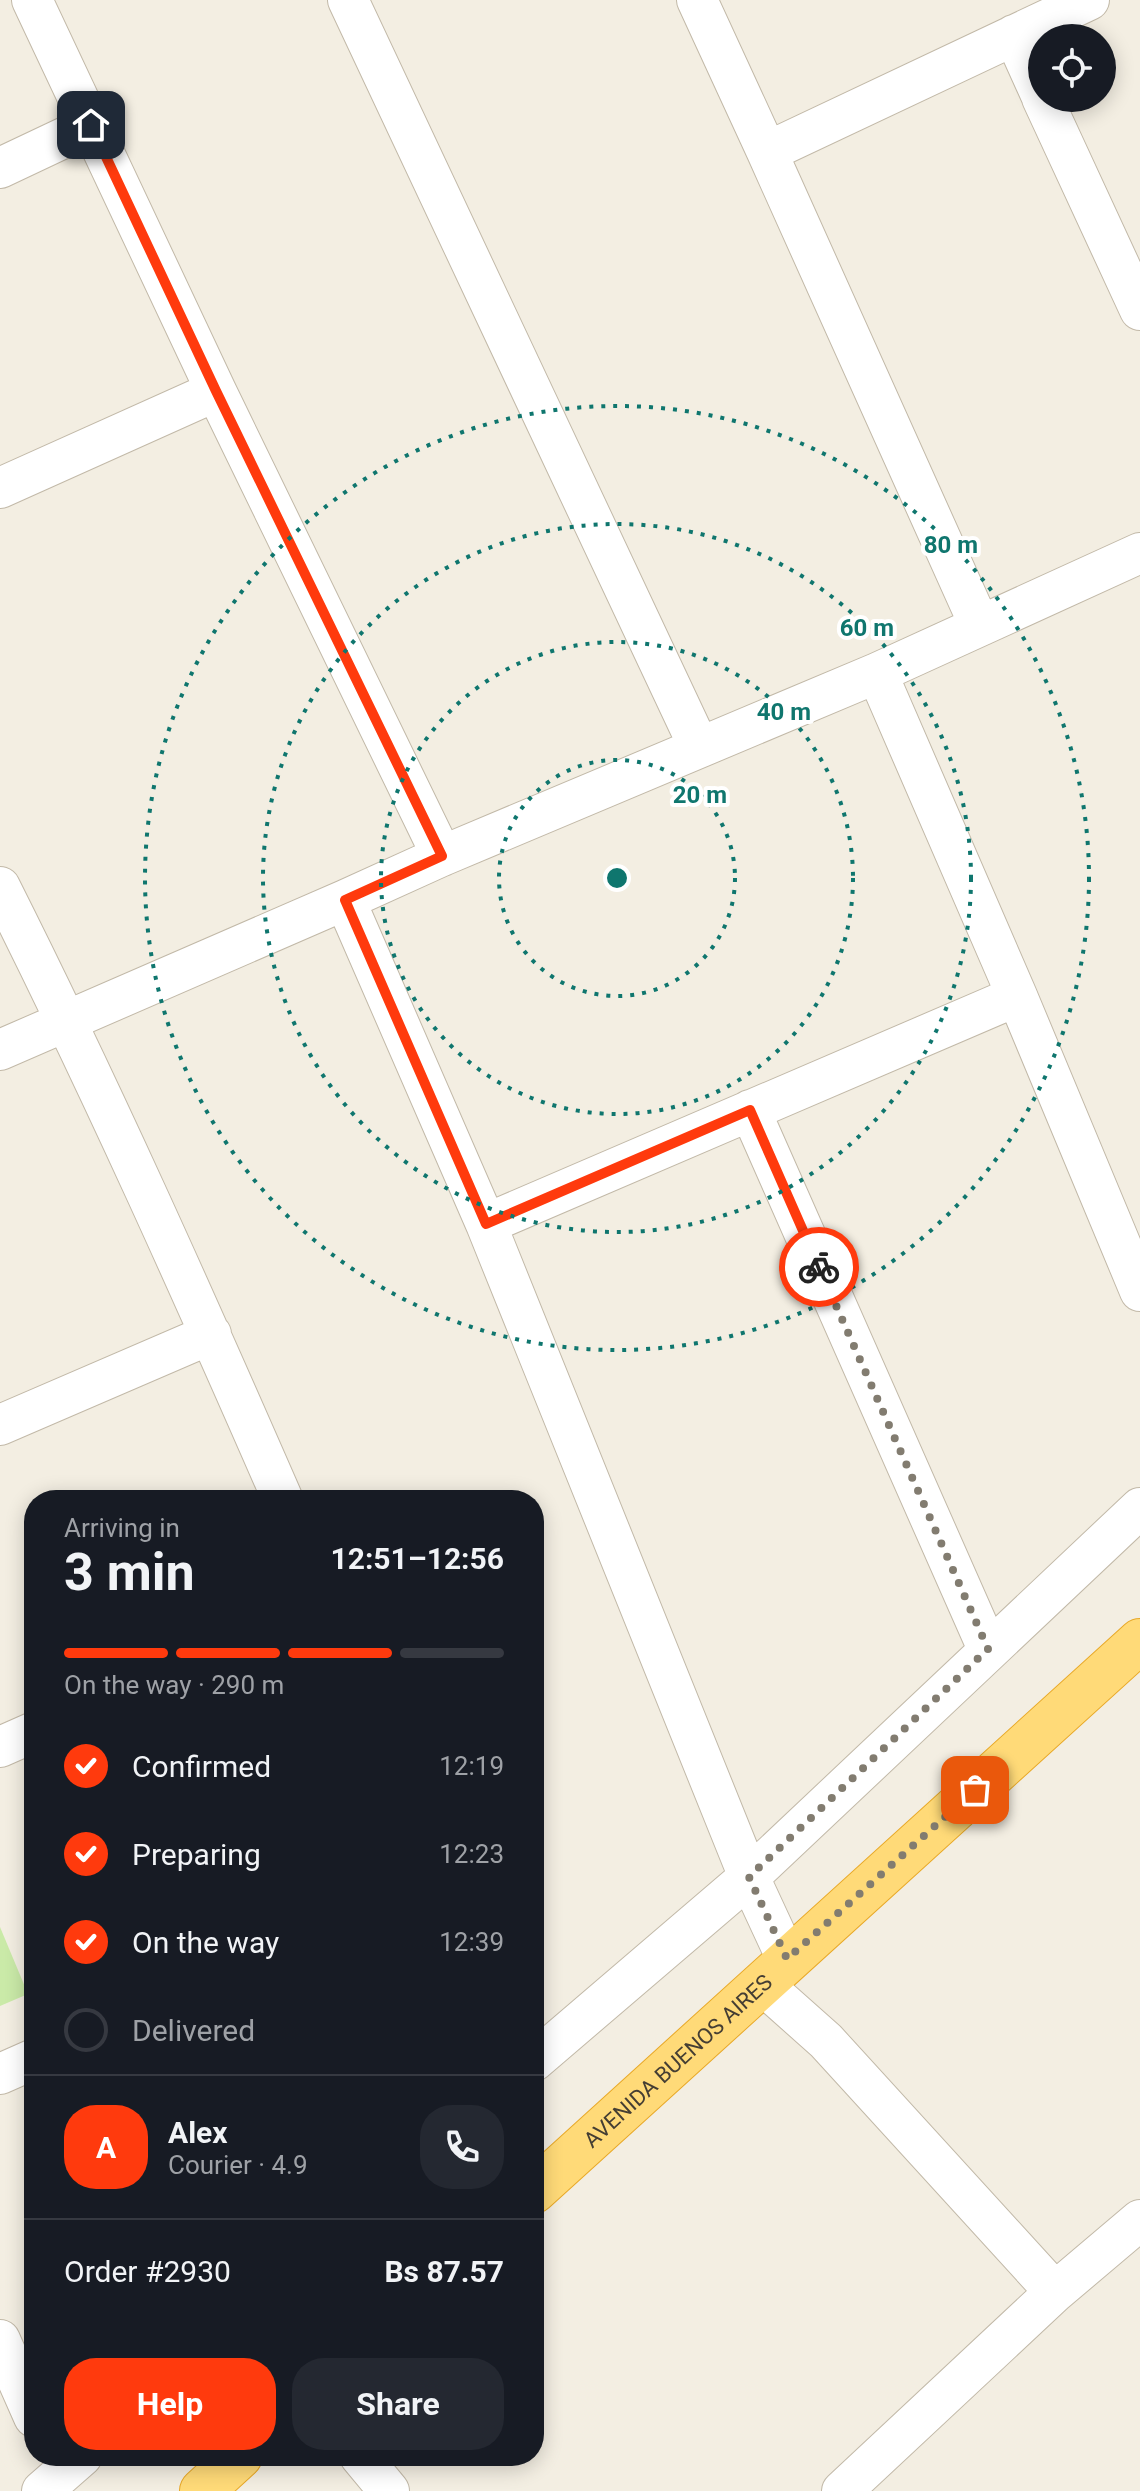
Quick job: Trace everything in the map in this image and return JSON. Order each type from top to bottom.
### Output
[{"type":"highway","name":"AVENIDA BUENOS AIRES","points":[[544,2182],[1140,1641]]},
{"type":"highway","points":[[202,2491],[229,2466]]},
{"type":"street","points":[[32,0],[216,391],[442,856]]},
{"type":"street","points":[[348,0],[699,747]]},
{"type":"street","points":[[697,0],[979,624]]},
{"type":"street","points":[[767,152],[1089,0]]},
{"type":"street","points":[[1014,35],[1028,66]]},
{"type":"street","points":[[1048,112],[1140,310]]},
{"type":"street","points":[[0,168],[91,125]]},
{"type":"street","points":[[0,488],[216,391]]},
{"type":"street","points":[[0,1050],[442,856],[877,673],[1140,553]]},
{"type":"street","points":[[877,673],[1140,1291]]},
{"type":"street","points":[[0,887],[67,1021],[211,1334],[279,1490]]},
{"type":"street","points":[[345,900],[486,1224],[749,1877],[775,1972],[826,2041],[1055,2292]]},
{"type":"street","points":[[486,1224],[1017,996]]},
{"type":"street","points":[[750,1110],[988,1649]]},
{"type":"street","points":[[0,1425],[211,1334]]},
{"type":"street","points":[[544,2052],[749,1877],[1140,1508]]},
{"type":"street","points":[[0,1747],[24,1736]]},
{"type":"street","points":[[0,2074],[24,2063]]},
{"type":"street","points":[[842,2491],[1055,2292],[1140,2220]]},
{"type":"street","points":[[0,2340],[24,2394]]},
{"type":"street","points":[[368,2466],[389,2491]]},
{"type":"green space","points":[[0,1927],[24,1984],[24,1996],[0,2006]]},
{"type":"way so far","points":[[819,1267],[988,1649],[749,1877],[787,1959],[975,1790]]},
{"type":"route","points":[[91,125],[216,391],[442,856],[345,900],[486,1224],[750,1110],[819,1267]]}]
